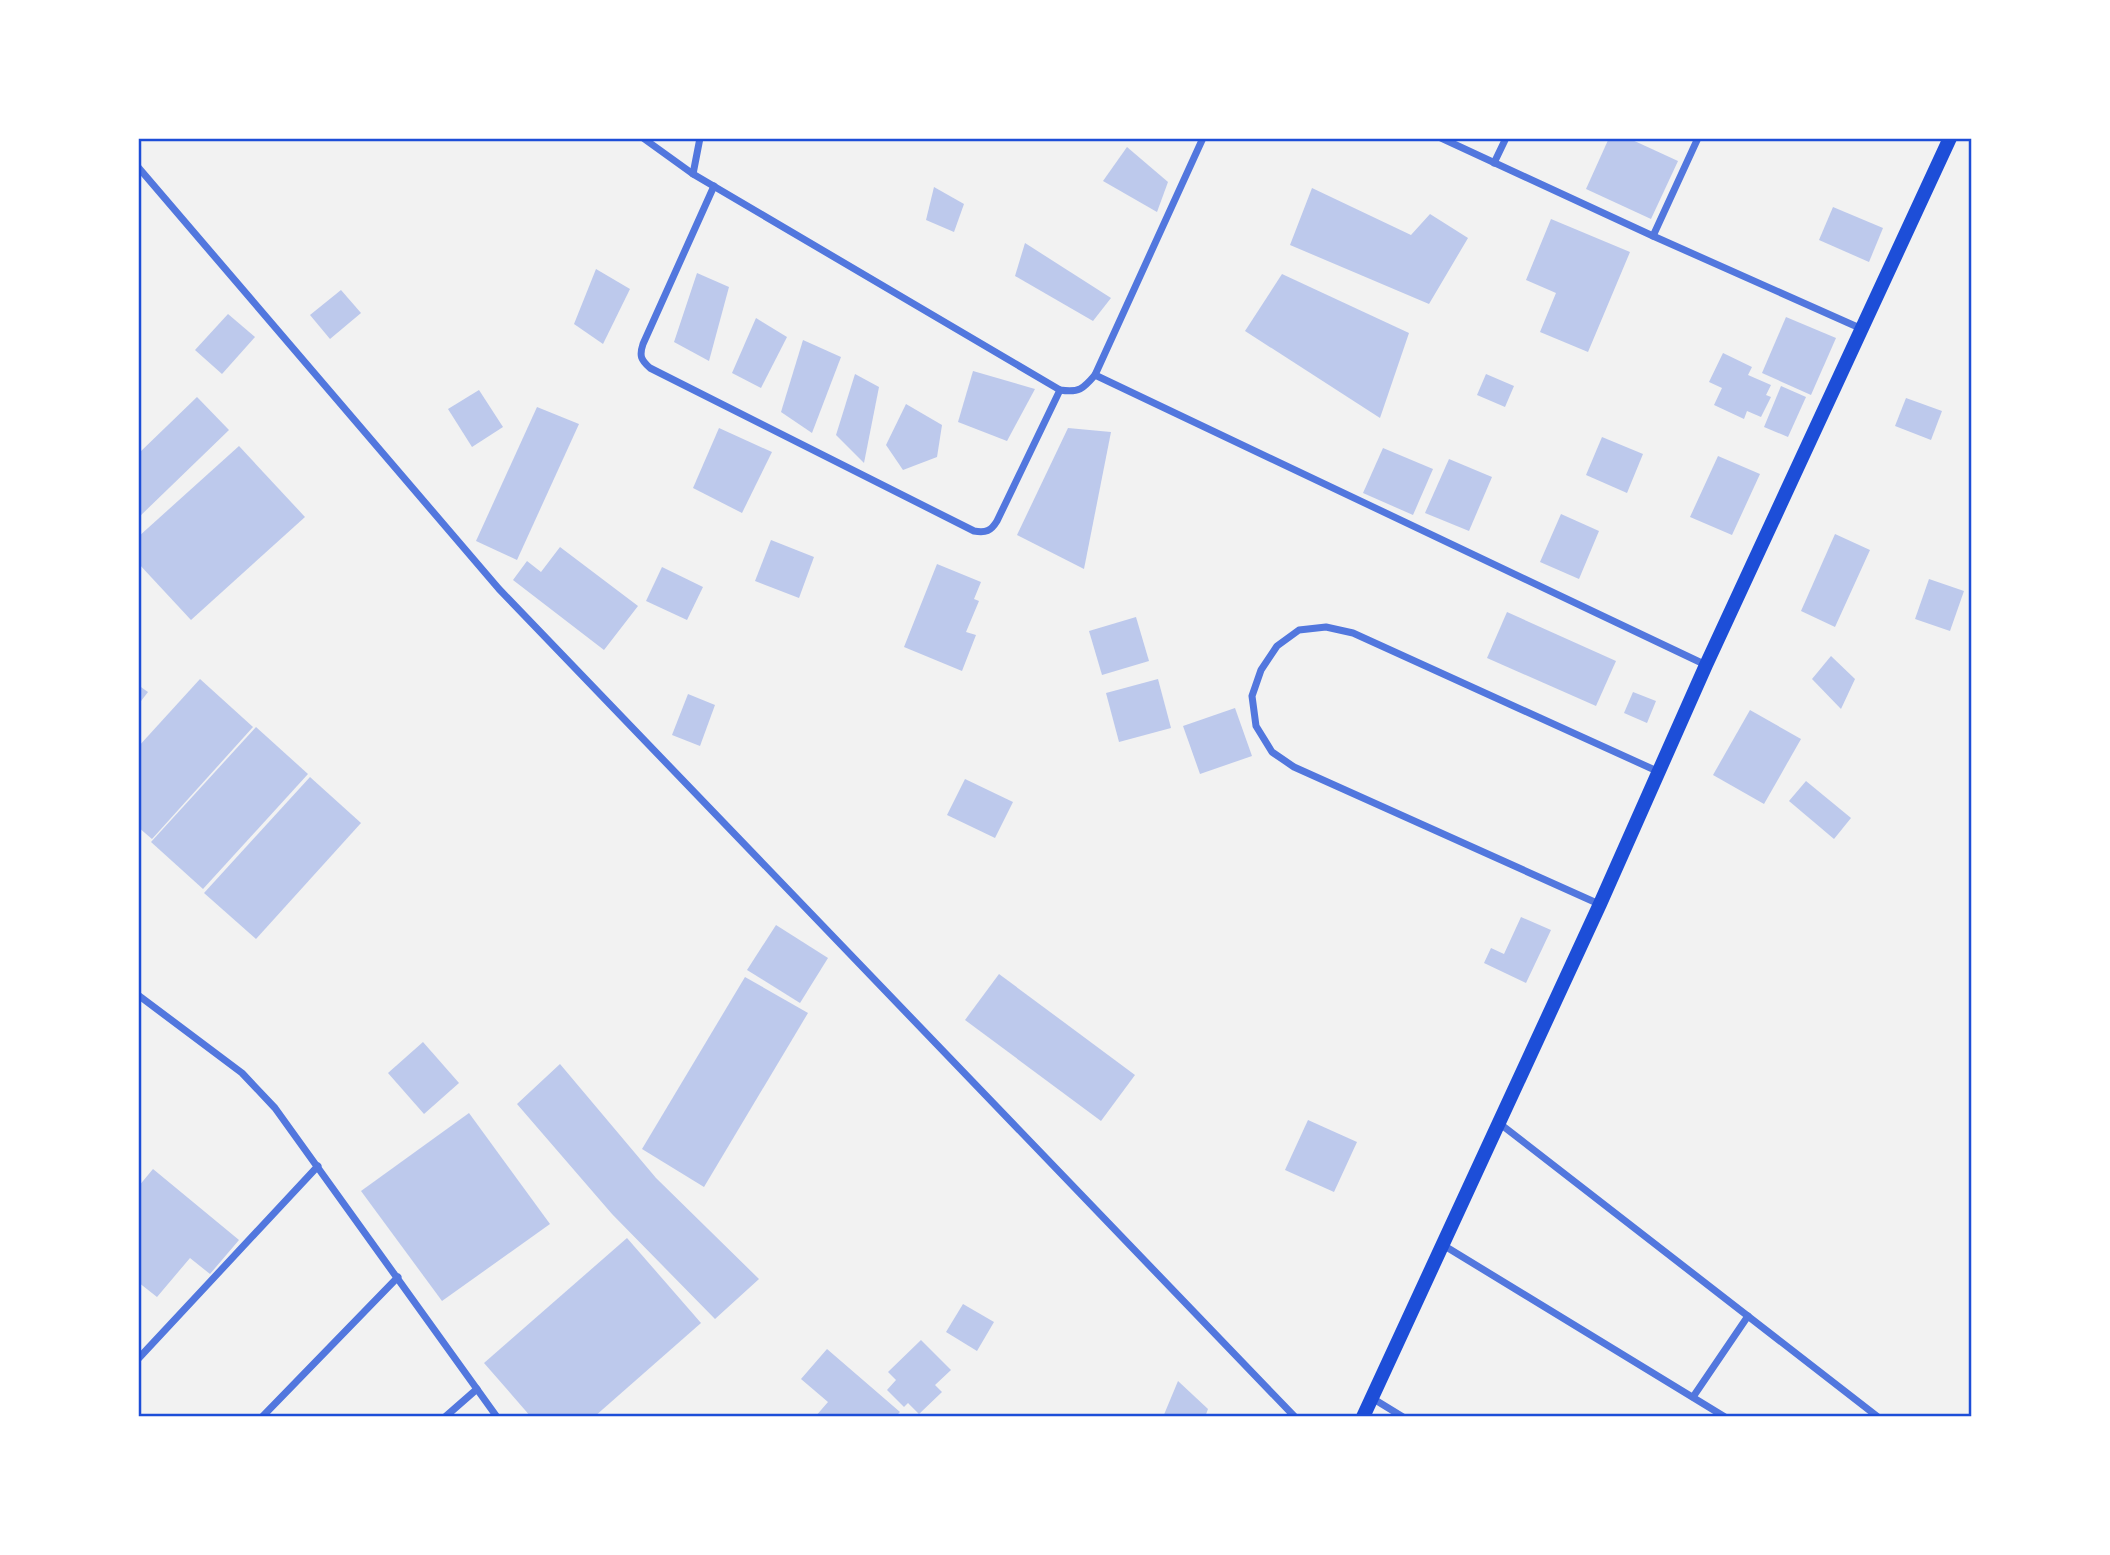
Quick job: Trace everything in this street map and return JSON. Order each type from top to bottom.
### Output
[{"type":"main road","points":[[1363,1417],[1600,904],[1657,771],[1950,138]]},
{"type":"street","points":[[643,138],[693,174],[1060,390],[1074,392],[1084,387],[1095,375],[1203,138]]},
{"type":"street","points":[[693,174],[700,138]]},
{"type":"street","points":[[1441,138],[1863,329]]},
{"type":"street","points":[[1494,163],[1506,138]]},
{"type":"street","points":[[1653,236],[1698,138]]},
{"type":"street","points":[[138,167],[499,589],[1295,1417]]},
{"type":"street","points":[[714,186],[640,352],[642,361],[650,368],[974,531],[984,533],[992,529],[1060,390]]},
{"type":"street","points":[[1095,375],[1706,665]]},
{"type":"street","points":[[1600,904],[1294,767],[1272,752],[1256,726],[1252,696],[1261,670],[1277,646],[1299,630],[1326,627],[1353,633],[1657,771]]},
{"type":"street","points":[[138,995],[242,1073],[275,1108],[497,1417]]},
{"type":"street","points":[[1499,1124],[1878,1417]]},
{"type":"street","points":[[138,1359],[318,1166]]},
{"type":"street","points":[[1443,1245],[1725,1417]]},
{"type":"street","points":[[262,1417],[398,1277]]},
{"type":"street","points":[[1693,1397],[1748,1316]]},
{"type":"street","points":[[445,1417],[477,1389]]},
{"type":"street","points":[[1372,1398],[1403,1417]]},
{"type":"building","points":[[1609,138],[1628,138],[1678,161],[1651,219],[1586,189]]},
{"type":"building","points":[[1127,147],[1168,182],[1157,212],[1103,181]]},
{"type":"building","points":[[934,187],[964,204],[954,232],[926,220]]},
{"type":"building","points":[[1312,188],[1411,235],[1430,214],[1468,238],[1429,304],[1290,245]]},
{"type":"building","points":[[1833,207],[1883,228],[1869,262],[1819,240]]},
{"type":"building","points":[[1551,219],[1630,252],[1588,352],[1540,332],[1556,293],[1526,280]]},
{"type":"building","points":[[1025,243],[1111,298],[1093,321],[1015,276]]},
{"type":"building","points":[[596,269],[630,289],[603,344],[574,324]]},
{"type":"building","points":[[697,273],[729,287],[709,361],[674,342]]},
{"type":"building","points":[[1282,274],[1409,333],[1380,418],[1245,331]]},
{"type":"building","points":[[341,290],[361,313],[330,339],[310,315]]},
{"type":"building","points":[[228,314],[255,337],[222,374],[195,350]]},
{"type":"building","points":[[1786,317],[1836,338],[1811,395],[1762,373]]},
{"type":"building","points":[[756,318],[787,337],[761,388],[732,373]]},
{"type":"building","points":[[803,340],[841,357],[812,433],[781,412]]},
{"type":"building","points":[[1723,353],[1752,367],[1748,375],[1771,385],[1766,395],[1771,397],[1761,417],[1747,411],[1744,419],[1714,405],[1722,388],[1709,382]]},
{"type":"building","points":[[973,371],[1035,389],[1007,441],[958,422]]},
{"type":"building","points":[[855,374],[879,387],[864,463],[836,435]]},
{"type":"building","points":[[1486,374],[1514,386],[1505,407],[1477,395]]},
{"type":"building","points":[[1781,386],[1806,397],[1788,437],[1764,427]]},
{"type":"building","points":[[479,390],[503,427],[472,447],[448,409]]},
{"type":"building","points":[[197,397],[229,430],[138,518],[138,454]]},
{"type":"building","points":[[1906,398],[1942,411],[1931,440],[1895,426]]},
{"type":"building","points":[[906,404],[942,425],[937,457],[903,470],[886,445]]},
{"type":"building","points":[[537,407],[579,424],[517,560],[476,541]]},
{"type":"building","points":[[719,428],[772,452],[742,513],[693,488]]},
{"type":"building","points":[[1068,428],[1111,432],[1084,569],[1017,535]]},
{"type":"building","points":[[1602,437],[1643,454],[1627,493],[1586,475]]},
{"type":"building","points":[[239,446],[305,517],[191,620],[138,563],[138,537]]},
{"type":"building","points":[[1383,448],[1433,469],[1413,515],[1363,493]]},
{"type":"building","points":[[1718,456],[1760,474],[1732,535],[1690,517]]},
{"type":"building","points":[[1449,459],[1492,477],[1469,531],[1425,513]]},
{"type":"building","points":[[1561,514],[1599,531],[1579,579],[1540,562]]},
{"type":"building","points":[[1835,534],[1870,550],[1835,627],[1801,611]]},
{"type":"building","points":[[771,540],[814,557],[799,598],[755,581]]},
{"type":"building","points":[[560,547],[638,606],[604,650],[513,580],[527,561],[541,572]]},
{"type":"building","points":[[937,564],[981,582],[974,599],[979,601],[966,632],[976,635],[962,671],[904,647]]},
{"type":"building","points":[[662,567],[703,587],[687,620],[646,601]]},
{"type":"building","points":[[1929,579],[1964,591],[1950,631],[1915,619]]},
{"type":"building","points":[[1507,612],[1616,661],[1596,706],[1487,658]]},
{"type":"building","points":[[1136,617],[1149,661],[1102,675],[1089,631]]},
{"type":"building","points":[[1831,656],[1855,679],[1841,709],[1812,679]]},
{"type":"building","points":[[200,679],[253,727],[152,839],[138,827],[138,747]]},
{"type":"building","points":[[1158,679],[1171,728],[1119,742],[1106,693]]},
{"type":"building","points":[[138,685],[148,692],[138,705]]},
{"type":"building","points":[[1633,692],[1656,701],[1647,723],[1624,713]]},
{"type":"building","points":[[688,694],[715,705],[700,746],[672,735]]},
{"type":"building","points":[[1235,708],[1252,756],[1200,774],[1183,726]]},
{"type":"building","points":[[1750,710],[1801,739],[1764,804],[1713,775]]},
{"type":"building","points":[[256,727],[308,774],[203,889],[151,842]]},
{"type":"building","points":[[310,777],[361,823],[256,939],[204,893]]},
{"type":"building","points":[[965,779],[1013,802],[995,838],[947,815]]},
{"type":"building","points":[[1806,781],[1851,818],[1834,839],[1789,801]]},
{"type":"building","points":[[1521,917],[1551,930],[1526,983],[1484,963],[1491,948],[1504,954]]},
{"type":"building","points":[[776,925],[828,958],[800,1003],[747,970]]},
{"type":"building","points":[[999,974],[1135,1075],[1101,1121],[965,1020]]},
{"type":"building","points":[[745,977],[808,1013],[704,1187],[642,1149]]},
{"type":"building","points":[[423,1042],[459,1083],[424,1114],[388,1073]]},
{"type":"building","points":[[560,1064],[656,1178],[759,1279],[715,1319],[612,1214],[517,1104]]},
{"type":"building","points":[[469,1113],[550,1224],[442,1301],[361,1191]]},
{"type":"building","points":[[1308,1120],[1357,1142],[1334,1192],[1285,1170]]},
{"type":"building","points":[[153,1169],[239,1240],[210,1274],[190,1258],[157,1297],[138,1282],[138,1187]]},
{"type":"building","points":[[627,1238],[701,1323],[594,1417],[531,1417],[484,1363]]},
{"type":"building","points":[[963,1304],[994,1322],[977,1351],[946,1332]]},
{"type":"building","points":[[921,1340],[951,1370],[935,1385],[942,1392],[919,1414],[908,1403],[904,1407],[887,1390],[896,1380],[888,1372]]},
{"type":"building","points":[[827,1349],[900,1412],[895,1417],[815,1417],[828,1402],[801,1379]]},
{"type":"building","points":[[1178,1381],[1208,1409],[1205,1417],[1163,1417]]}]
